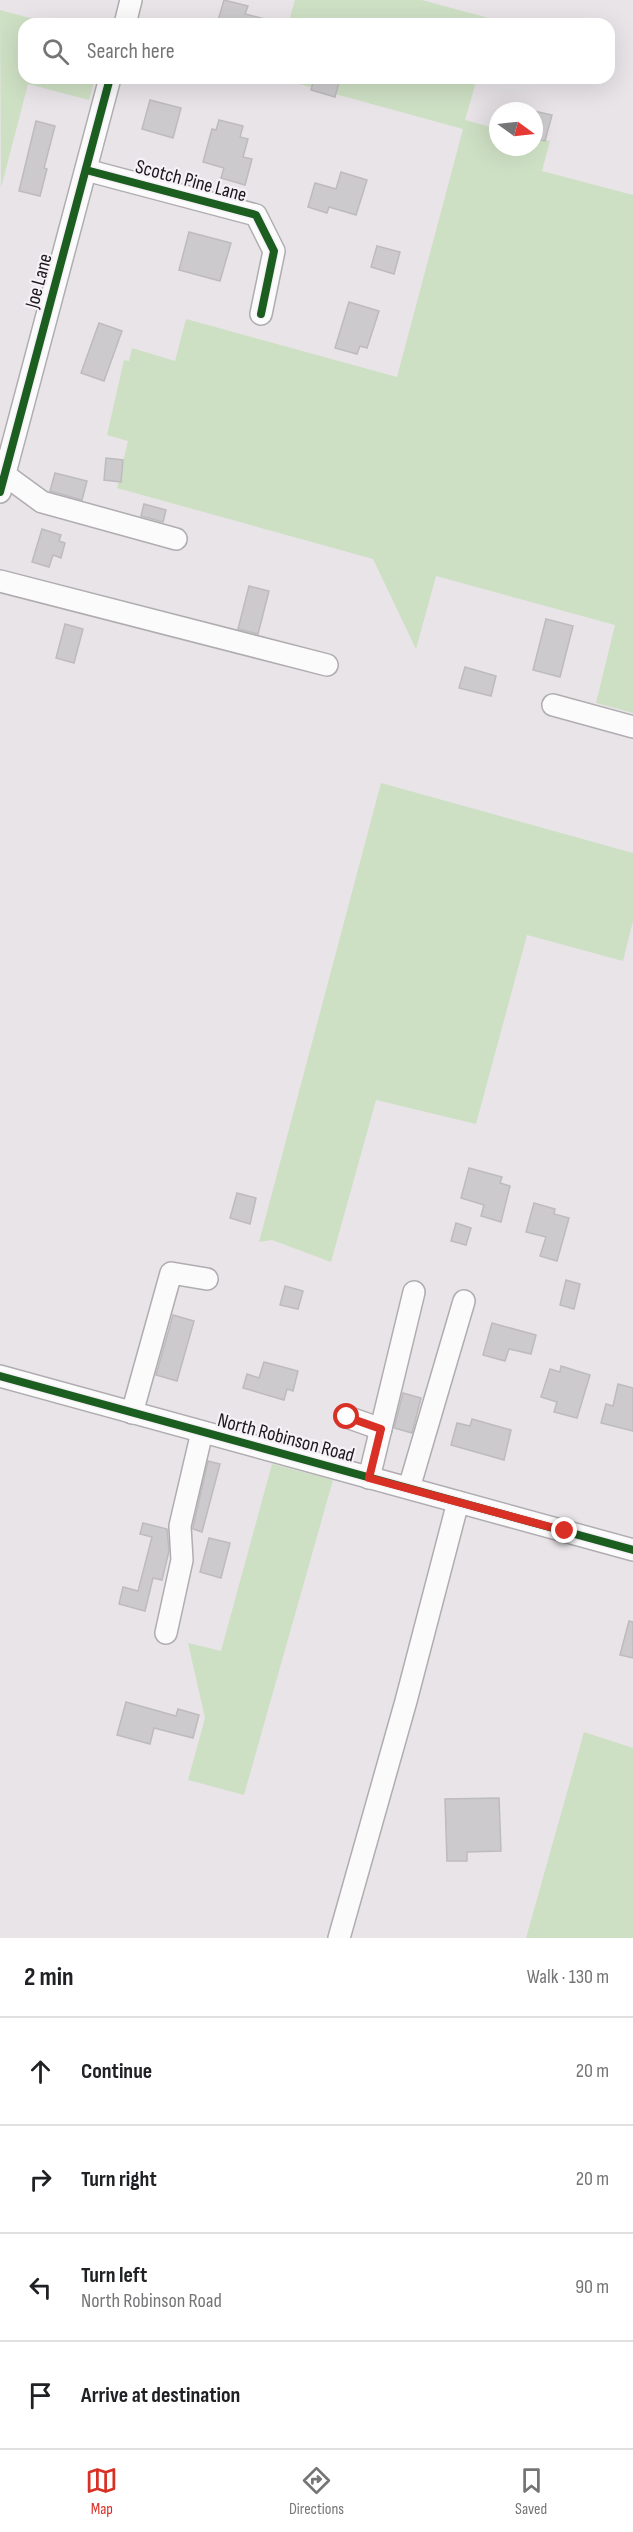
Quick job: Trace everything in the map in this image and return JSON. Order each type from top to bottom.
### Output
[{"type":"street","points":[[126,18],[131,0]]},
{"type":"street","name":"Joe Lane","points":[[3,472],[108,84]]},
{"type":"street","name":"Scotch Pine Lane","points":[[86,170],[256,215],[274,251],[261,314]]},
{"type":"street","points":[[3,472],[42,502],[176,539]]},
{"type":"street","points":[[0,581],[327,665]]},
{"type":"street","points":[[553,705],[633,727]]},
{"type":"street","points":[[132,1413],[171,1273],[207,1279]]},
{"type":"street","points":[[369,1478],[414,1292]]},
{"type":"street","points":[[409,1488],[464,1301]]},
{"type":"street","name":"North Robinson Road","points":[[0,1376],[633,1550]]},
{"type":"street","points":[[347,1417],[381,1429]]},
{"type":"street","points":[[166,1633],[182,1560],[180,1526],[202,1432]]},
{"type":"street","points":[[339,1938],[459,1502]]},
{"type":"green space","points":[[295,0],[422,0],[488,18],[290,18]]},
{"type":"green space","points":[[0,10],[30,18],[18,18],[18,84],[28,84],[1,188]]},
{"type":"green space","points":[[28,84],[93,84],[89,100]]},
{"type":"green space","points":[[299,84],[475,84],[465,120],[489,127],[489,156],[543,156],[543,139],[550,141],[542,171],[633,195],[633,713],[596,703],[615,625],[436,576],[416,649],[373,559],[117,488],[128,441],[107,435],[124,360],[129,361],[132,348],[175,361],[186,319],[397,377],[463,129]]},
{"type":"green space","points":[[381,783],[633,853],[633,921],[623,961],[527,935],[476,1124],[376,1100],[331,1262],[272,1240],[259,1242]]},
{"type":"green space","points":[[272,1464],[333,1480],[244,1795],[188,1780],[205,1718],[188,1643],[221,1651]]},
{"type":"green space","points":[[584,1732],[633,1748],[633,1938],[526,1938]]},
{"type":"building","points":[[224,0],[248,6],[245,14],[261,18],[219,18]]},
{"type":"building","points":[[312,84],[338,84],[335,97],[311,90]]},
{"type":"building","points":[[150,100],[181,108],[173,138],[142,129]]},
{"type":"building","points":[[543,113],[552,115],[545,141],[543,141]]},
{"type":"building","points":[[219,120],[243,126],[240,137],[248,139],[243,157],[252,159],[245,185],[221,178],[224,168],[203,162],[212,129],[216,130]]},
{"type":"building","points":[[36,121],[55,126],[44,168],[47,169],[40,196],[19,191]]},
{"type":"building","points":[[341,172],[367,180],[356,215],[329,207],[327,213],[308,207],[315,183],[336,189]]},
{"type":"building","points":[[189,232],[231,243],[220,281],[179,270]]},
{"type":"building","points":[[377,246],[400,252],[394,274],[371,267]]},
{"type":"building","points":[[349,302],[379,311],[367,348],[360,346],[357,354],[335,348]]},
{"type":"building","points":[[99,323],[122,331],[104,381],[81,373]]},
{"type":"building","points":[[106,458],[123,460],[121,482],[104,480]]},
{"type":"building","points":[[55,473],[87,481],[82,500],[50,491]]},
{"type":"building","points":[[144,504],[166,510],[163,522],[141,516]]},
{"type":"building","points":[[42,529],[61,535],[59,541],[65,543],[61,558],[53,555],[49,567],[32,562]]},
{"type":"building","points":[[249,586],[269,591],[258,634],[238,629]]},
{"type":"building","points":[[546,619],[573,626],[560,677],[533,670]]},
{"type":"building","points":[[65,624],[83,629],[74,663],[56,658]]},
{"type":"building","points":[[465,667],[496,676],[491,696],[459,688]]},
{"type":"building","points":[[469,1168],[502,1177],[500,1183],[510,1186],[501,1222],[481,1216],[484,1205],[461,1198]]},
{"type":"building","points":[[237,1193],[256,1198],[250,1224],[230,1218]]},
{"type":"building","points":[[534,1203],[555,1209],[554,1214],[569,1218],[557,1261],[540,1256],[546,1237],[526,1232]]},
{"type":"building","points":[[456,1223],[471,1228],[466,1245],[451,1241]]},
{"type":"building","points":[[566,1280],[580,1284],[574,1309],[560,1305]]},
{"type":"building","points":[[285,1286],[303,1291],[298,1309],[280,1305]]},
{"type":"building","points":[[173,1315],[194,1321],[177,1381],[156,1375]]},
{"type":"building","points":[[492,1323],[536,1335],[531,1354],[509,1349],[505,1361],[483,1355]]},
{"type":"building","points":[[264,1362],[298,1371],[293,1391],[287,1389],[284,1400],[243,1388],[247,1374],[259,1378]]},
{"type":"building","points":[[561,1366],[590,1375],[577,1418],[554,1412],[557,1402],[541,1397],[550,1369],[560,1372]]},
{"type":"building","points":[[618,1384],[633,1388],[633,1431],[601,1423],[606,1404],[613,1406]]},
{"type":"building","points":[[403,1393],[421,1398],[412,1433],[394,1428]]},
{"type":"building","points":[[472,1419],[511,1430],[504,1460],[451,1445],[457,1423],[470,1426]]},
{"type":"building","points":[[208,1461],[220,1464],[202,1532],[193,1527]]},
{"type":"building","points":[[143,1523],[167,1529],[169,1551],[162,1580],[153,1578],[145,1611],[119,1604],[123,1587],[138,1591],[152,1537],[140,1534]]},
{"type":"building","points":[[209,1538],[230,1543],[221,1578],[200,1572]]},
{"type":"building","points":[[629,1621],[633,1622],[633,1658],[620,1655]]},
{"type":"building","points":[[126,1702],[176,1716],[178,1709],[199,1715],[193,1738],[154,1728],[150,1744],[117,1735]]},
{"type":"building","points":[[499,1798],[501,1851],[467,1852],[467,1861],[447,1861],[445,1799]]},
{"type":"cycle path","points":[[0,492],[108,84]]},
{"type":"cycle path","points":[[86,170],[256,215],[274,251],[261,314]]},
{"type":"cycle path","points":[[0,1376],[633,1550]]},
{"type":"route","points":[[347,1417],[381,1429],[369,1478],[565,1531]]}]
